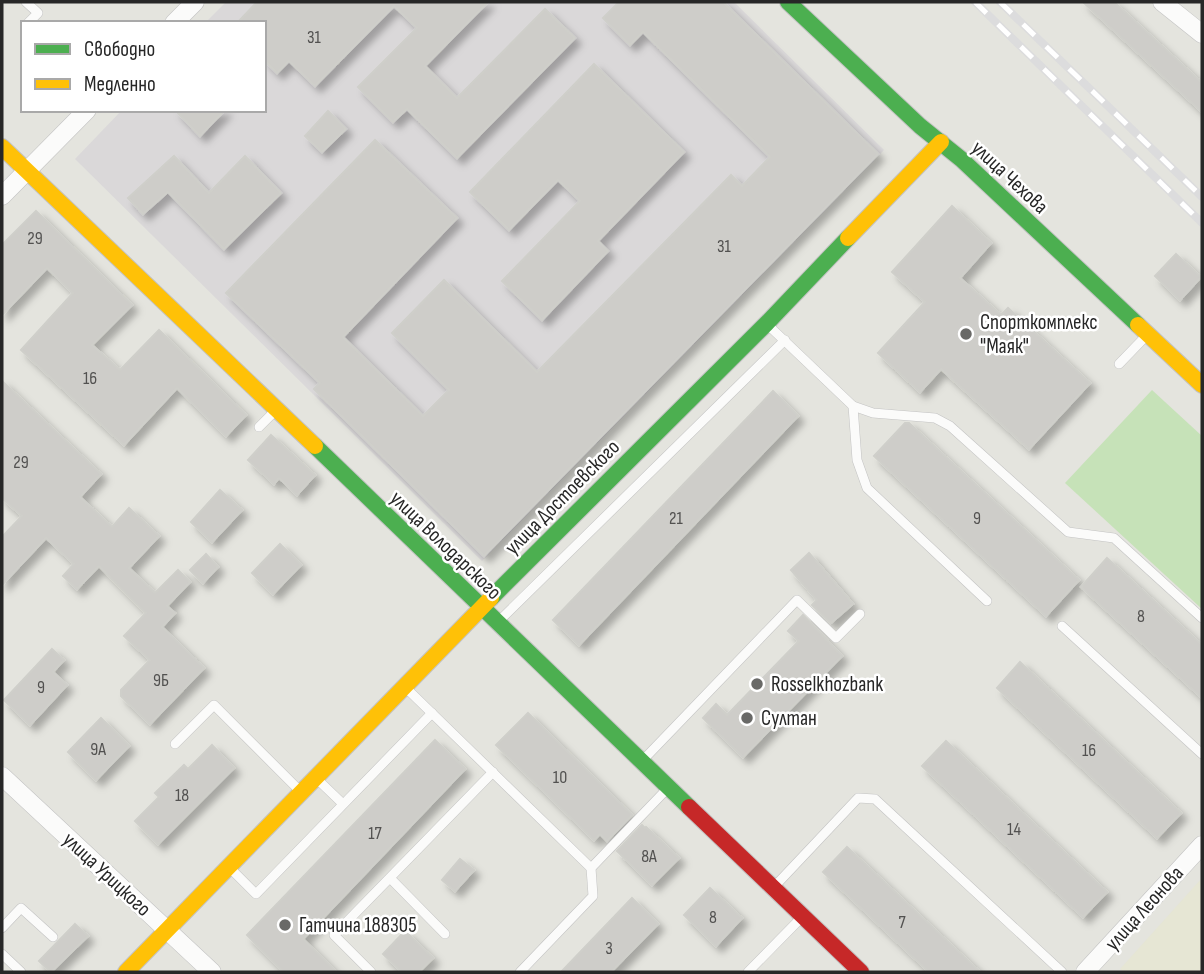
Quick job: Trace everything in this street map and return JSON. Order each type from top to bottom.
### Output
[{"type":"street","points":[[176,21],[195,2]]},
{"type":"street","name":"улица Чехова","points":[[788,2],[1202,385]]},
{"type":"street","points":[[1162,2],[1202,34]]},
{"type":"street","points":[[2,196],[85,112]]},
{"type":"street","name":"улица Достоевского","points":[[126,972],[404,685],[766,323],[941,142]]},
{"type":"street","name":"улица Володарского","points":[[2,147],[861,972]]},
{"type":"street","name":"улица Урицкого","points":[[2,776],[212,972]]},
{"type":"street","name":"улица Леонова","points":[[1086,972],[1202,845]]},
{"type":"lane","points":[[26,2],[38,13],[30,21]]},
{"type":"lane","points":[[766,323],[853,407],[873,413],[935,418],[950,426],[1068,532],[1114,538],[1202,618]]},
{"type":"lane","points":[[1119,364],[1148,335]]},
{"type":"lane","points":[[496,623],[785,340]]},
{"type":"lane","points":[[853,407],[857,460],[867,488],[987,600]]},
{"type":"lane","points":[[258,427],[277,409]]},
{"type":"lane","points":[[640,762],[797,600],[836,638],[860,614]]},
{"type":"lane","points":[[1062,626],[1202,754]]},
{"type":"lane","points":[[404,685],[591,868],[593,896],[520,972]]},
{"type":"lane","points":[[175,744],[214,705],[300,792]]},
{"type":"lane","points":[[228,866],[256,894],[432,713]]},
{"type":"lane","points":[[370,972],[334,935],[493,772]]},
{"type":"lane","points":[[315,777],[342,804]]},
{"type":"lane","points":[[591,868],[668,788]]},
{"type":"lane","points":[[772,888],[852,804],[858,799],[875,799],[1062,972]]},
{"type":"lane","points":[[390,878],[445,934]]},
{"type":"lane","points":[[2,928],[22,908],[53,937]]},
{"type":"lane","points":[[748,972],[802,916]]},
{"type":"lane","points":[[2,954],[21,972]]},
{"type":"shaded area","points":[[226,2],[734,2],[884,150],[482,561],[75,159],[120,112],[266,112],[266,21],[207,21]]},
{"type":"shaded area","points":[[1202,878],[1202,972],[1124,972],[1120,969]]},
{"type":"green space","points":[[1152,390],[1202,436],[1202,609],[1065,483]]},
{"type":"building","points":[[257,2],[488,2],[425,66],[457,98],[545,9],[575,38],[457,158],[407,109],[393,122],[358,87],[417,28],[394,6],[315,86],[289,61],[277,73],[266,62],[266,21],[239,21]]},
{"type":"building","points":[[619,2],[723,2],[878,154],[484,556],[314,389],[320,383],[226,293],[375,140],[457,218],[343,337],[423,416],[449,390],[392,333],[444,280],[537,372],[731,175],[742,186],[770,157],[643,32],[630,45],[603,18]]},
{"type":"building","points":[[1083,2],[1114,2],[1202,83],[1202,112]]},
{"type":"building","points":[[594,64],[684,152],[598,241],[608,251],[542,320],[502,281],[580,201],[558,180],[509,230],[470,192]]},
{"type":"building","points":[[328,111],[346,129],[322,152],[305,136]]},
{"type":"building","points":[[177,112],[223,112],[200,136]]},
{"type":"building","points":[[174,156],[209,193],[245,156],[281,193],[224,249],[168,192],[143,214],[128,198]]},
{"type":"building","name":"Спорткомплекс \"Маяк\"","points":[[952,206],[991,243],[960,278],[1001,315],[1008,308],[1090,383],[1029,449],[941,369],[920,392],[878,353],[925,302],[892,272]]},
{"type":"building","points":[[36,211],[132,305],[92,345],[120,370],[159,330],[246,415],[226,436],[177,388],[124,445],[21,350],[73,293],[47,268],[2,315],[2,245]]},
{"type":"building","points":[[1176,254],[1201,277],[1180,300],[1155,276]]},
{"type":"building","points":[[2,381],[101,474],[80,497],[112,527],[129,508],[159,536],[129,568],[155,593],[178,570],[190,582],[167,606],[175,613],[162,627],[204,668],[150,724],[121,696],[121,690],[150,660],[124,636],[146,613],[99,566],[77,589],[63,576],[74,564],[46,538],[2,585],[2,537],[22,516],[2,498]]},
{"type":"building","points":[[773,391],[798,416],[579,645],[553,620]]},
{"type":"building","points":[[905,423],[909,423],[1079,580],[1046,616],[874,456]]},
{"type":"building","points":[[271,435],[315,475],[297,495],[279,478],[274,484],[248,460]]},
{"type":"building","points":[[220,490],[242,510],[212,542],[191,522]]},
{"type":"building","points":[[280,544],[301,565],[273,594],[252,573]]},
{"type":"building","points":[[809,553],[853,604],[831,623],[812,605],[817,600],[791,570]]},
{"type":"building","points":[[206,554],[218,567],[203,583],[190,570]]},
{"type":"building","points":[[1107,558],[1202,645],[1202,698],[1081,587]]},
{"type":"building","points":[[803,615],[842,656],[743,757],[703,718],[716,704],[727,715],[799,641],[788,631]]},
{"type":"building","points":[[52,649],[64,660],[53,672],[67,685],[30,725],[4,700]]},
{"type":"building","points":[[1020,662],[1181,813],[1157,838],[997,688]]},
{"type":"building","points":[[528,713],[632,815],[607,841],[600,834],[594,840],[496,745]]},
{"type":"building","points":[[101,718],[129,746],[96,780],[68,752]]},
{"type":"building","points":[[435,740],[465,769],[303,939],[336,972],[284,972],[247,935]]},
{"type":"building","points":[[946,741],[1107,892],[1083,917],[922,766]]},
{"type":"building","points":[[212,745],[234,768],[158,844],[135,821],[159,797],[155,793],[184,765],[188,769]]},
{"type":"building","points":[[642,825],[679,858],[652,885],[617,851]]},
{"type":"building","points":[[847,847],[980,972],[929,972],[823,872]]},
{"type":"building","points":[[460,859],[474,870],[455,891],[442,880]]},
{"type":"building","points":[[710,888],[742,918],[716,946],[684,915]]},
{"type":"building","points":[[632,898],[658,924],[611,972],[561,972]]},
{"type":"building","points":[[75,924],[88,936],[51,972],[39,961]]},
{"type":"building","points":[[405,931],[433,958],[419,972],[402,972],[383,954]]},
{"type":"railway","points":[[975,2],[1202,223]]},
{"type":"railway","points":[[1000,2],[1202,197]]},
{"type":"traffic: fast","points":[[788,2],[1138,325]]},
{"type":"traffic: fast","points":[[491,598],[767,323],[848,238]]},
{"type":"traffic: fast","points":[[315,446],[689,807]]},
{"type":"traffic: slow","points":[[848,238],[941,142]]},
{"type":"traffic: slow","points":[[2,147],[315,446]]},
{"type":"traffic: slow","points":[[1138,325],[1202,385]]},
{"type":"traffic: slow","points":[[126,972],[491,598]]},
{"type":"traffic: jam","points":[[689,807],[861,972]]},
{"type":"place","name":"Спорткомплекс \"Маяк\"","points":[[966,334]]},
{"type":"place","name":"Rosselkhozbank","points":[[757,684]]},
{"type":"place","name":"Султан","points":[[747,718]]},
{"type":"place","name":"Гатчина 188305","points":[[285,925]]}]
